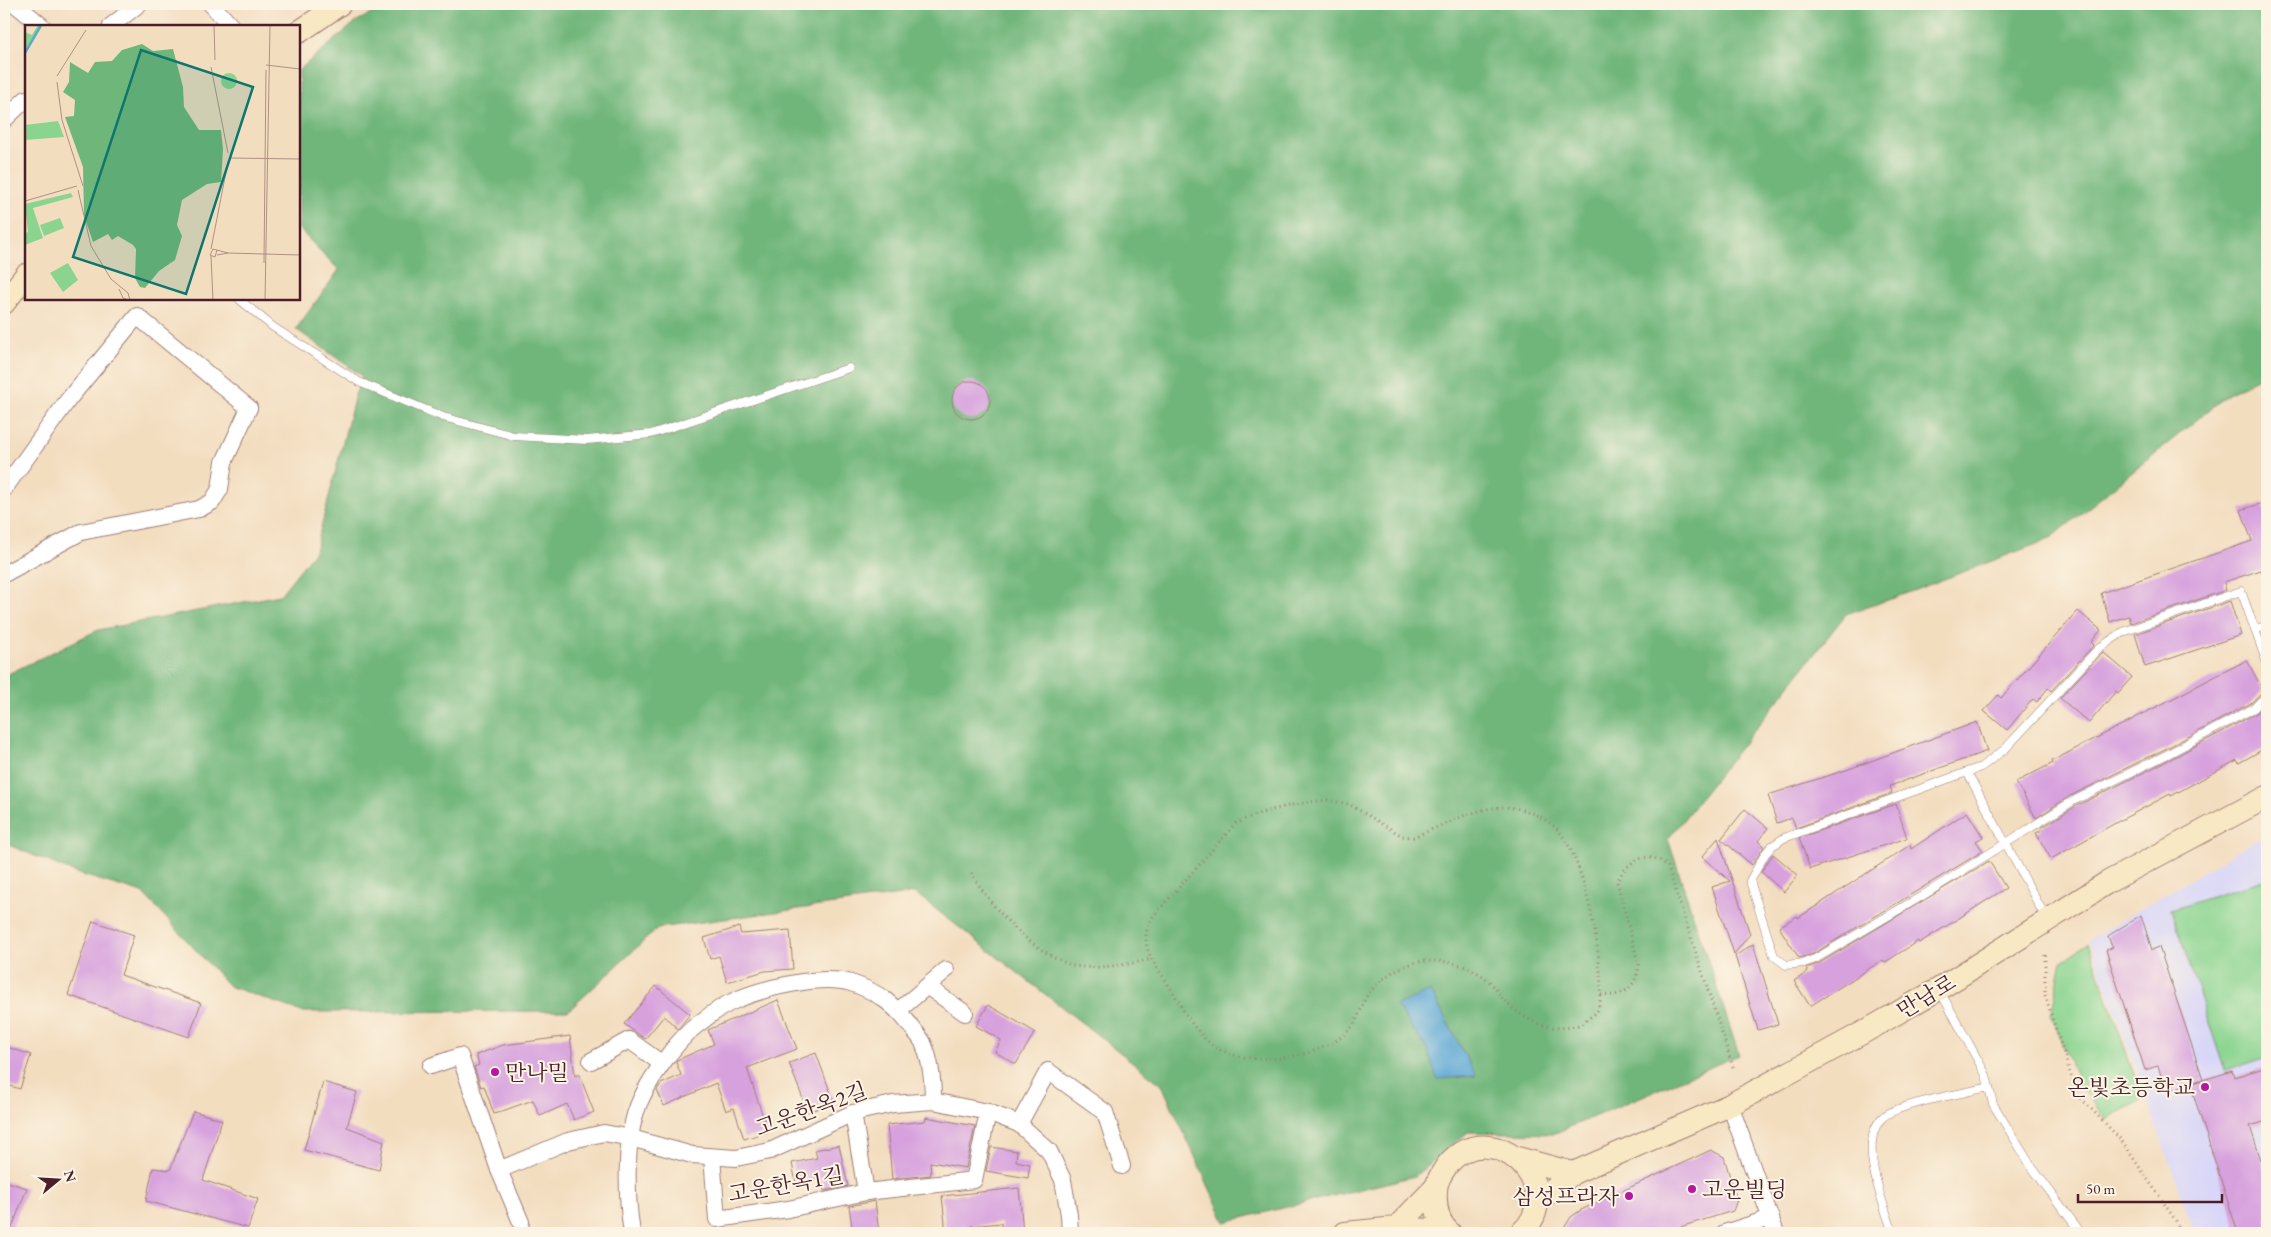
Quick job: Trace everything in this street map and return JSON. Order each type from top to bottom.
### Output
[{"type":"street","points":[[15,4],[41,25]]},
{"type":"street","points":[[112,25],[139,4]]},
{"type":"street","points":[[211,4],[230,25]]},
{"type":"street","points":[[300,31],[340,4]]},
{"type":"street","points":[[4,120],[25,100]]},
{"type":"street","points":[[4,302],[25,276]]},
{"type":"street","points":[[4,489],[68,400],[137,316],[249,408],[224,462],[220,489],[212,502],[199,510],[81,532],[4,574]]},
{"type":"street","name":"만남로","points":[[1536,1203],[1573,1173],[1730,1105],[1939,989],[2108,882],[2267,797]]},
{"type":"street","points":[[899,1010],[946,970]]},
{"type":"street","points":[[632,1233],[626,1177],[631,1138],[640,1100],[661,1063],[699,1023],[735,1000],[772,988],[816,981],[849,982],[879,995],[899,1010],[924,1044],[933,1082],[933,1100]]},
{"type":"street","points":[[928,987],[965,1013]]},
{"type":"street","points":[[591,1061],[629,1040],[661,1063]]},
{"type":"street","points":[[431,1066],[460,1056],[499,1170],[521,1222]]},
{"type":"street","points":[[1019,1124],[1048,1071],[1105,1112],[1122,1166]]},
{"type":"street","name":"고운한옥2길","points":[[499,1170],[568,1141],[604,1133],[692,1154],[736,1158],[770,1151],[853,1113],[893,1104],[933,1100],[988,1112],[1019,1124],[1049,1151],[1063,1180],[1070,1233]]},
{"type":"street","points":[[1724,1233],[1773,1226],[1730,1105]]},
{"type":"street","name":"고운한옥1길","points":[[712,1157],[717,1219],[788,1209],[866,1192],[974,1180],[988,1112]]},
{"type":"street","name":"고운한옥1길","points":[[853,1113],[866,1192]]},
{"type":"street","points":[[1396,1228],[1436,1187],[1443,1171],[1454,1158],[1469,1150],[1486,1147],[1503,1150],[1518,1158],[1573,1173]]},
{"type":"street","points":[[1518,1158],[1529,1171],[1535,1187],[1536,1203],[1532,1218],[1521,1233]]},
{"type":"street","points":[[1436,1187],[1439,1218],[1449,1232]]},
{"type":"street","points":[[1345,1233],[1396,1228],[1449,1232]]},
{"type":"lane","points":[[240,300],[273,327],[359,382],[443,417],[514,436],[587,440],[651,434],[849,368]]},
{"type":"lane","points":[[2267,663],[2241,591],[2123,632],[2098,648],[2005,749],[1981,767],[1803,830],[1772,846],[1757,867],[1750,881],[1774,956],[1786,965],[1804,963],[1815,959],[2073,801],[2168,754],[2254,708],[2267,696]]},
{"type":"lane","points":[[2255,630],[2267,625]]},
{"type":"lane","points":[[1966,772],[2047,920]]},
{"type":"lane","points":[[1939,989],[1986,1075],[1993,1104],[2031,1166],[2081,1233]]},
{"type":"lane","points":[[1893,1233],[1874,1171],[1872,1153],[1874,1132],[1882,1118],[1910,1105],[1989,1087]]},
{"type":"path","points":[[1327,800],[1349,804],[1390,831],[1402,836],[1412,837],[1474,813],[1502,807],[1517,809],[1532,813],[1556,828],[1564,838],[1586,893],[1596,944],[1601,995],[1597,1012],[1579,1024],[1550,1028],[1524,1017],[1505,1001],[1484,977],[1462,965],[1444,961],[1425,961],[1403,967],[1373,986],[1353,1026],[1340,1039],[1312,1051],[1286,1057],[1255,1060],[1229,1054],[1215,1046],[1200,1033],[1151,958],[1146,944],[1146,930],[1152,919],[1222,836],[1236,823],[1250,816],[1304,802],[1327,800]]},
{"type":"path","points":[[1601,995],[1614,996],[1626,992],[1638,975],[1639,965],[1617,882],[1623,869],[1630,864],[1652,857],[1661,859],[1668,867],[1734,1070]]},
{"type":"path","points":[[972,874],[987,900],[1009,924],[1042,950],[1073,965],[1100,966],[1135,963],[1151,958]]},
{"type":"path","points":[[2045,955],[2045,995],[2078,1094],[2121,1140],[2176,1221],[2181,1233]]},
{"type":"shaded area","name":"온빛초등학교","points":[[2267,837],[2267,1233],[2195,1233],[2089,940],[2254,841]]},
{"type":"green space","points":[[390,4],[2267,4],[2267,374],[2231,392],[2050,539],[1894,598],[1846,614],[1668,839],[1739,1055],[1553,1134],[1468,1132],[1415,1176],[1225,1222],[1162,1085],[915,893],[658,928],[568,1011],[302,1012],[229,986],[143,893],[76,873],[4,843],[4,676],[98,630],[280,595],[315,551],[355,395],[362,376],[296,329],[339,270],[300,230],[300,69],[357,21]]},
{"type":"green space","points":[[2267,879],[2267,1057],[2225,1071],[2171,910]]},
{"type":"green space","points":[[2088,943],[2143,1100],[2106,1119],[2081,1088],[2051,1015],[2062,961]]},
{"type":"water","points":[[1431,991],[1476,1076],[1437,1079],[1428,1051],[1396,1005]]},
{"type":"building","points":[[971,381],[985,386],[990,400],[985,414],[971,419],[957,414],[952,400],[957,386]]},
{"type":"building","points":[[2263,503],[2267,515],[2267,579],[2264,580],[2261,570],[2224,582],[2226,590],[2131,623],[2129,616],[2110,622],[2101,593],[2252,541],[2241,510]]},
{"type":"building","points":[[2230,601],[2241,635],[2145,667],[2135,634]]},
{"type":"building","points":[[2078,611],[2101,630],[2091,642],[2094,645],[2051,691],[2048,688],[2037,702],[2033,699],[2007,730],[1984,711],[1998,695],[2001,698]]},
{"type":"building","points":[[2103,652],[2132,677],[2118,693],[2116,691],[2089,723],[2060,698]]},
{"type":"building","points":[[2247,660],[2263,691],[2251,703],[2165,749],[2070,796],[2036,818],[2016,782],[2053,763],[2052,761]]},
{"type":"building","points":[[2267,703],[2267,747],[2239,763],[2237,760],[2171,796],[2170,794],[2051,859],[2036,833],[2042,830],[2041,828],[2076,806],[2171,759],[2257,713]]},
{"type":"building","points":[[1977,722],[1987,751],[1890,786],[1892,793],[1796,828],[1792,818],[1777,823],[1768,795],[1849,769]]},
{"type":"building","points":[[1896,804],[1907,838],[1810,869],[1799,838]]},
{"type":"building","points":[[1745,809],[1768,828],[1758,841],[1764,847],[1752,865],[1721,839]]},
{"type":"building","points":[[1967,812],[1983,837],[1976,841],[1983,851],[1813,954],[1799,958],[1779,927],[1797,916],[1798,918],[1910,845],[1911,849]]},
{"type":"building","points":[[1718,838],[1750,934],[1734,954],[1712,887],[1730,881],[1702,857]]},
{"type":"building","points":[[1773,854],[1798,875],[1784,892],[1761,872]]},
{"type":"building","points":[[1989,861],[2006,888],[1919,943],[1918,941],[1884,963],[1883,960],[1810,1006],[1794,981],[1808,972],[1806,968],[1818,964]]},
{"type":"building","points":[[2141,915],[2152,950],[2159,947],[2203,1079],[2166,1091],[2158,1066],[2145,1070],[2106,950],[2112,947],[2108,936]]},
{"type":"building","points":[[93,921],[134,935],[121,975],[201,1003],[189,1037],[68,995]]},
{"type":"building","points":[[739,927],[741,934],[790,930],[793,969],[765,971],[727,982],[719,956],[710,959],[704,938]]},
{"type":"building","points":[[1753,944],[1778,1024],[1758,1030],[1735,956]]},
{"type":"building","points":[[656,986],[690,1014],[678,1029],[664,1016],[645,1039],[624,1024]]},
{"type":"building","points":[[778,1000],[797,1049],[747,1068],[768,1132],[744,1139],[734,1108],[726,1111],[716,1083],[664,1106],[657,1090],[661,1084],[681,1075],[677,1060],[714,1044],[708,1030]]},
{"type":"building","points":[[988,1005],[1035,1032],[1016,1064],[995,1052],[1001,1040],[976,1026]]},
{"type":"building","points":[[570,1036],[575,1076],[579,1074],[594,1112],[574,1120],[567,1104],[540,1116],[533,1100],[494,1114],[484,1086],[481,1087],[474,1067],[479,1065],[476,1055],[503,1045]]},
{"type":"building","points":[[4,1046],[31,1055],[20,1089],[4,1084]]},
{"type":"building","points":[[816,1053],[834,1102],[808,1112],[789,1063]]},
{"type":"building","points":[[2267,1067],[2267,1121],[2250,1126],[2267,1179],[2267,1233],[2238,1233],[2190,1084],[2232,1071],[2234,1077]]},
{"type":"building","points":[[323,1082],[357,1092],[347,1127],[384,1141],[379,1170],[304,1150]]},
{"type":"building","points":[[193,1111],[222,1120],[203,1180],[258,1199],[248,1228],[146,1201],[153,1168],[170,1170]]},
{"type":"building","points":[[926,1117],[975,1126],[966,1168],[930,1162],[931,1175],[892,1179],[887,1125],[925,1121]]},
{"type":"building","points":[[839,1145],[848,1186],[824,1191],[821,1178],[796,1183],[792,1163],[817,1158],[815,1150]]},
{"type":"building","points":[[991,1147],[1017,1151],[1016,1161],[1030,1164],[1028,1178],[986,1171]]},
{"type":"building","points":[[1711,1150],[1724,1157],[1737,1200],[1733,1211],[1660,1233],[1561,1233],[1571,1217],[1581,1210]]},
{"type":"building","points":[[4,1181],[27,1188],[10,1233],[4,1233]]},
{"type":"building","points":[[1019,1188],[1023,1232],[1002,1233],[1001,1223],[971,1226],[972,1233],[946,1233],[942,1196]]},
{"type":"building","points":[[875,1201],[879,1233],[853,1233],[849,1206]]},
{"type":"place","name":"만나밀","points":[[495,1072]]},
{"type":"place","name":"온빛초등학교","points":[[2205,1087]]},
{"type":"place","name":"고운빌딩","points":[[1692,1189]]},
{"type":"place","name":"삼성프라자","points":[[1629,1196]]}]
